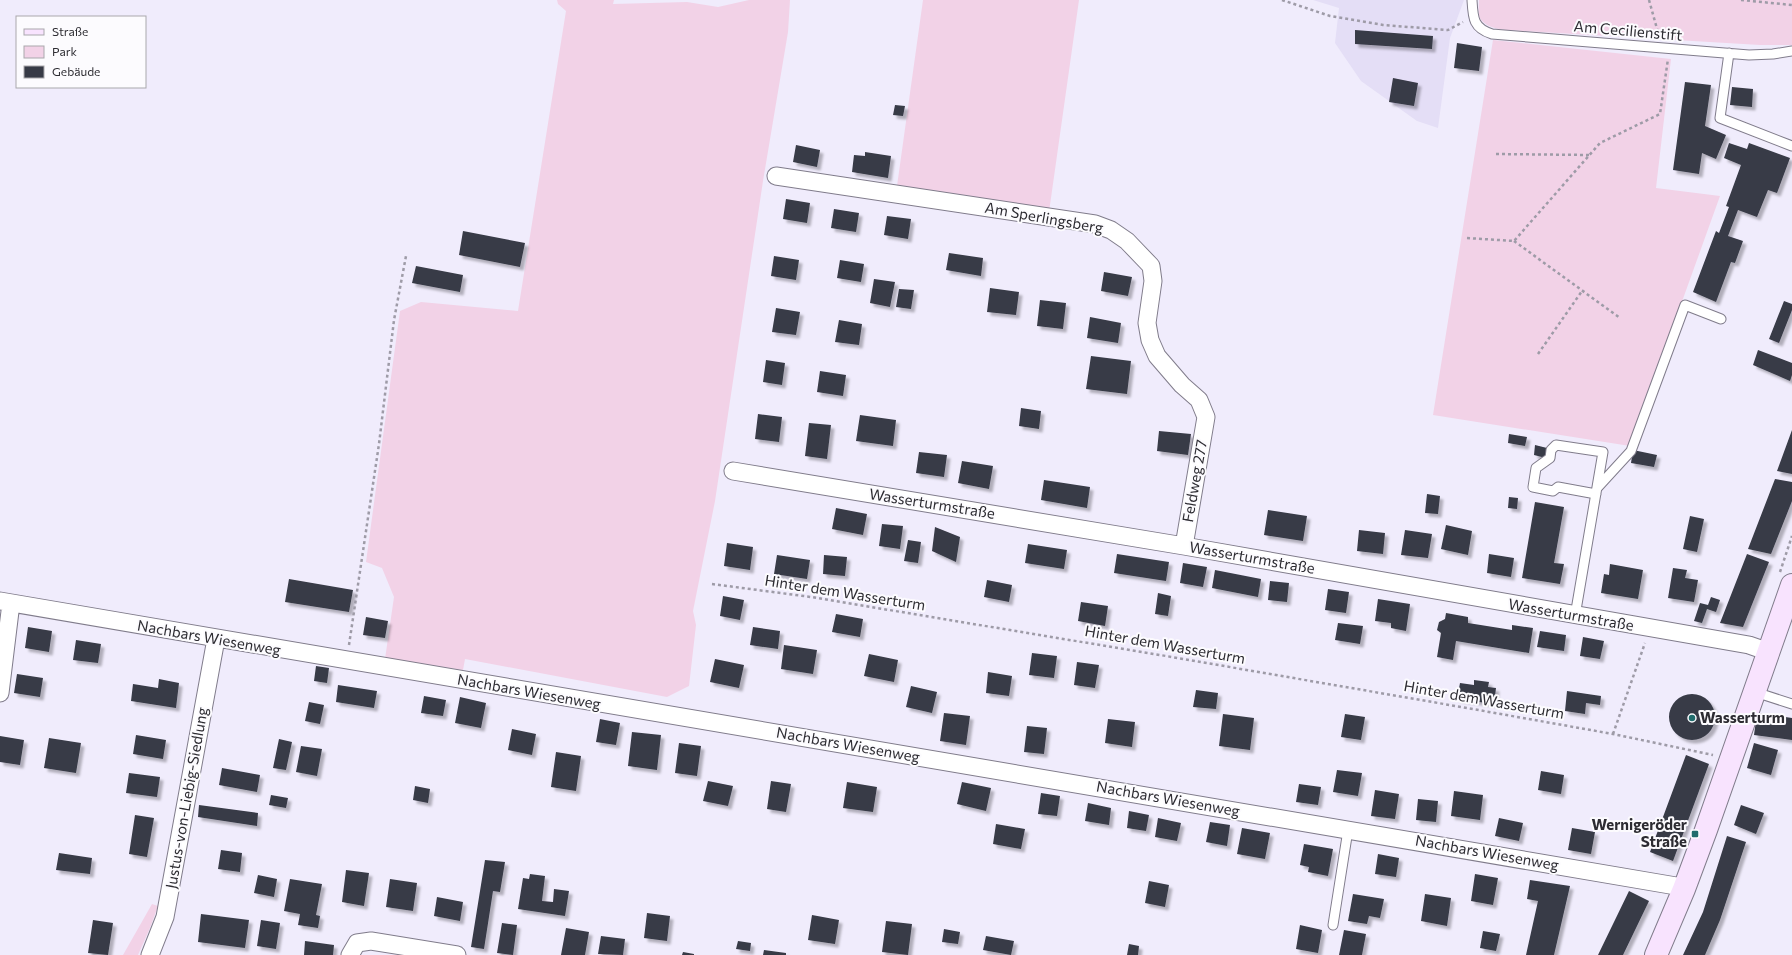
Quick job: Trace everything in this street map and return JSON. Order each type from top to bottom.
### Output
[{"type":"street","name":"Am Sperlingsberg","points":[[776,176],[1095,224],[1111,230],[1127,241],[1151,266],[1153,281],[1147,323],[1150,340],[1157,356],[1182,384],[1199,400],[1206,417]]},
{"type":"street","name":"Feldweg 277","points":[[1184,546],[1206,417]]},
{"type":"street","name":"Wasserturmstraße","points":[[733,471],[1184,546],[1649,629],[1749,645],[1769,652]]},
{"type":"street","points":[[1656,955],[1684,889],[1792,585]]},
{"type":"street","name":"Nachbars Wiesenweg","points":[[0,693],[6,602],[216,639],[1348,830],[1669,885],[1684,889]]},
{"type":"street","name":"Justus-von-Liebig-Siedlung","points":[[150,955],[165,916],[216,639]]},
{"type":"street","points":[[350,955],[357,943],[371,940],[457,955]]},
{"type":"lane","points":[[1472,0],[1472,14]]},
{"type":"lane","name":"Am Cecilienstift","points":[[1472,14],[1478,27],[1492,34],[1729,53],[1773,54],[1792,51]]},
{"type":"lane","points":[[1729,53],[1720,118],[1792,146]]},
{"type":"lane","points":[[1597,491],[1631,451],[1685,305],[1721,319]]},
{"type":"lane","points":[[1576,616],[1597,491],[1603,452],[1556,445],[1551,450],[1550,458],[1536,468],[1533,487],[1553,491],[1558,487],[1597,491]]},
{"type":"lane","points":[[1755,692],[1792,704]]},
{"type":"lane","points":[[1333,925],[1348,830]]},
{"type":"path","points":[[1282,0],[1311,11],[1338,18],[1383,25],[1436,30],[1448,30],[1459,25],[1472,14]]},
{"type":"path","points":[[1648,0],[1655,24]]},
{"type":"path","points":[[1742,0],[1792,6]]},
{"type":"path","points":[[1514,241],[1600,143],[1660,114],[1669,48]]},
{"type":"path","points":[[1496,154],[1590,156]]},
{"type":"path","points":[[1467,238],[1514,241],[1620,318]]},
{"type":"path","points":[[347,661],[379,444],[394,320],[406,256]]},
{"type":"path","points":[[1538,354],[1582,291]]},
{"type":"path","name":"Hinter dem Wasserturm","points":[[712,584],[811,597],[1166,656],[1613,734],[1731,759]]},
{"type":"path","points":[[1613,734],[1649,629]]},
{"type":"shaded area","points":[[1313,0],[1464,0],[1450,38],[1438,128],[1417,121],[1361,81],[1335,43],[1339,8]]},
{"type":"green space","points":[[557,0],[614,0],[613,4],[687,2],[718,7],[749,0],[790,0],[788,32],[763,181],[715,501],[693,611],[696,625],[689,686],[667,697],[465,659],[463,670],[385,659],[394,597],[382,568],[366,562],[400,311],[421,302],[518,311],[566,11],[558,4]]},
{"type":"green space","points":[[923,0],[1079,0],[1049,212],[897,186]]},
{"type":"green space","points":[[1479,0],[1792,0],[1792,45],[1760,45],[1504,30],[1486,25],[1482,21],[1479,16]]},
{"type":"green space","points":[[1493,40],[1671,59],[1656,188],[1720,196],[1630,446],[1433,415]]},
{"type":"green space","points":[[152,904],[158,906],[138,955],[123,955]]},
{"type":"building","points":[[1355,30],[1433,36],[1432,49],[1355,44]]},
{"type":"building","points":[[1457,43],[1482,47],[1479,71],[1454,68]]},
{"type":"building","points":[[1393,78],[1418,83],[1414,106],[1389,102]]},
{"type":"building","points":[[1685,82],[1711,85],[1705,126],[1726,135],[1716,159],[1702,153],[1699,174],[1673,170]]},
{"type":"building","points":[[1732,87],[1753,89],[1752,107],[1730,105]]},
{"type":"building","points":[[895,105],[905,106],[903,116],[893,115]]},
{"type":"building","points":[[1729,143],[1747,149],[1749,143],[1790,158],[1777,193],[1768,190],[1757,217],[1738,210],[1728,236],[1743,241],[1735,263],[1731,262],[1716,302],[1693,292],[1716,231],[1719,233],[1729,207],[1726,206],[1741,165],[1724,158]]},
{"type":"building","points":[[796,145],[820,150],[817,167],[793,162]]},
{"type":"building","points":[[865,152],[891,156],[888,178],[852,172],[854,155],[865,156]]},
{"type":"building","points":[[786,199],[810,203],[807,223],[783,219]]},
{"type":"building","points":[[834,209],[859,213],[856,232],[831,228]]},
{"type":"building","points":[[887,216],[911,219],[908,239],[884,235]]},
{"type":"building","points":[[463,231],[525,243],[520,267],[459,255]]},
{"type":"building","points":[[949,253],[983,258],[981,276],[946,270]]},
{"type":"building","points":[[774,256],[799,260],[796,280],[771,276]]},
{"type":"building","points":[[840,260],[864,264],[861,282],[837,278]]},
{"type":"building","points":[[416,266],[463,275],[460,292],[412,283]]},
{"type":"building","points":[[1104,272],[1132,277],[1128,296],[1101,291]]},
{"type":"building","points":[[874,279],[895,282],[890,307],[870,303]]},
{"type":"building","points":[[990,288],[1019,292],[1016,315],[987,312]]},
{"type":"building","points":[[899,289],[914,290],[911,309],[896,307]]},
{"type":"building","points":[[1040,300],[1066,303],[1063,329],[1037,326]]},
{"type":"building","points":[[1784,301],[1792,304],[1792,310],[1779,343],[1769,339]]},
{"type":"building","points":[[776,308],[800,312],[796,335],[772,332]]},
{"type":"building","points":[[1090,317],[1121,323],[1118,343],[1087,338]]},
{"type":"building","points":[[839,320],[862,324],[859,345],[835,342]]},
{"type":"building","points":[[1758,350],[1792,363],[1792,375],[1790,381],[1753,365]]},
{"type":"building","points":[[1091,356],[1131,361],[1127,394],[1086,389]]},
{"type":"building","points":[[766,360],[785,363],[782,385],[763,382]]},
{"type":"building","points":[[820,371],[846,375],[843,396],[817,392]]},
{"type":"building","points":[[1021,408],[1041,411],[1039,429],[1019,426]]},
{"type":"building","points":[[758,414],[782,417],[779,442],[755,439]]},
{"type":"building","points":[[860,415],[896,420],[893,446],[856,441]]},
{"type":"building","points":[[809,423],[831,425],[827,459],[805,456]]},
{"type":"building","points":[[1792,430],[1792,474],[1777,471]]},
{"type":"building","points":[[1159,431],[1191,434],[1188,455],[1157,451]]},
{"type":"building","points":[[1509,434],[1527,437],[1525,446],[1508,443]]},
{"type":"building","points":[[1535,445],[1547,448],[1546,458],[1534,455]]},
{"type":"building","points":[[1633,450],[1657,455],[1654,467],[1631,463]]},
{"type":"building","points":[[919,452],[947,455],[944,477],[916,473]]},
{"type":"building","points":[[962,461],[993,466],[989,489],[958,483]]},
{"type":"building","points":[[1775,479],[1792,482],[1792,501],[1771,554],[1748,549]]},
{"type":"building","points":[[1044,480],[1090,487],[1087,508],[1041,500]]},
{"type":"building","points":[[1427,494],[1440,496],[1438,514],[1425,513]]},
{"type":"building","points":[[1509,497],[1518,498],[1517,509],[1508,508]]},
{"type":"building","points":[[1535,502],[1564,507],[1554,563],[1564,564],[1560,584],[1522,578]]},
{"type":"building","points":[[836,508],[867,514],[863,535],[832,529]]},
{"type":"building","points":[[1268,510],[1307,516],[1303,541],[1264,535]]},
{"type":"building","points":[[1690,516],[1704,519],[1697,552],[1683,549]]},
{"type":"building","points":[[882,524],[903,526],[900,549],[879,546]]},
{"type":"building","points":[[1446,525],[1472,531],[1468,555],[1441,549]]},
{"type":"building","points":[[935,527],[960,537],[956,562],[932,551]]},
{"type":"building","points":[[1359,530],[1385,533],[1383,554],[1357,551]]},
{"type":"building","points":[[1405,530],[1432,534],[1428,558],[1401,555]]},
{"type":"building","points":[[908,540],[921,542],[918,563],[904,561]]},
{"type":"building","points":[[727,543],[753,547],[750,570],[724,566]]},
{"type":"building","points":[[1028,544],[1067,550],[1064,569],[1025,563]]},
{"type":"building","points":[[1117,554],[1169,562],[1166,581],[1114,573]]},
{"type":"building","points":[[1489,554],[1514,558],[1511,577],[1487,573]]},
{"type":"building","points":[[1747,554],[1769,562],[1743,627],[1720,623]]},
{"type":"building","points":[[777,555],[810,560],[807,579],[774,574]]},
{"type":"building","points":[[824,555],[847,557],[845,576],[823,574]]},
{"type":"building","points":[[1183,563],[1207,567],[1203,587],[1180,583]]},
{"type":"building","points":[[1610,564],[1643,570],[1638,599],[1601,593],[1604,574],[1609,575]]},
{"type":"building","points":[[1673,568],[1687,570],[1685,578],[1698,580],[1694,602],[1668,598]]},
{"type":"building","points":[[1215,570],[1261,579],[1258,597],[1212,588]]},
{"type":"building","points":[[289,579],[353,590],[349,612],[285,602]]},
{"type":"building","points":[[987,580],[1012,585],[1009,602],[984,597]]},
{"type":"building","points":[[1270,581],[1289,583],[1287,602],[1268,600]]},
{"type":"building","points":[[1328,589],[1349,592],[1346,613],[1325,610]]},
{"type":"building","points":[[1158,593],[1171,596],[1168,616],[1155,614]]},
{"type":"building","points":[[723,596],[744,600],[740,620],[720,616]]},
{"type":"building","points":[[1711,597],[1720,600],[1716,612],[1707,609],[1702,623],[1694,621],[1700,603],[1708,605]]},
{"type":"building","points":[[1378,599],[1410,604],[1406,631],[1391,628],[1391,623],[1375,621]]},
{"type":"building","points":[[1081,602],[1108,606],[1105,626],[1078,621]]},
{"type":"building","points":[[1446,613],[1468,617],[1468,623],[1512,630],[1512,625],[1533,628],[1529,653],[1456,641],[1453,660],[1437,657],[1441,633],[1437,630],[1439,622],[1445,619]]},
{"type":"building","points":[[836,614],[863,619],[860,637],[832,632]]},
{"type":"building","points":[[366,617],[388,621],[385,638],[363,635]]},
{"type":"building","points":[[1338,623],[1363,626],[1360,644],[1335,640]]},
{"type":"building","points":[[28,627],[52,631],[49,652],[25,648]]},
{"type":"building","points":[[753,627],[780,631],[778,649],[750,645]]},
{"type":"building","points":[[1540,631],[1566,635],[1564,651],[1537,647]]},
{"type":"building","points":[[1583,637],[1604,641],[1600,659],[1580,656]]},
{"type":"building","points":[[76,640],[101,644],[98,663],[73,660]]},
{"type":"building","points":[[784,645],[817,650],[813,674],[781,669]]},
{"type":"building","points":[[1032,653],[1057,656],[1054,678],[1029,675]]},
{"type":"building","points":[[869,654],[898,660],[894,682],[864,676]]},
{"type":"building","points":[[715,659],[744,665],[739,688],[710,682]]},
{"type":"building","points":[[1077,662],[1099,665],[1095,688],[1074,685]]},
{"type":"building","points":[[316,666],[329,668],[327,683],[314,681]]},
{"type":"building","points":[[988,672],[1012,676],[1009,696],[986,693]]},
{"type":"building","points":[[17,674],[43,678],[40,697],[14,693]]},
{"type":"building","points":[[159,679],[179,683],[176,708],[131,701],[133,684],[158,688]]},
{"type":"building","points":[[1474,680],[1489,682],[1488,687],[1496,688],[1494,704],[1457,699],[1460,683],[1474,685]]},
{"type":"building","points":[[338,685],[377,691],[374,708],[336,702]]},
{"type":"building","points":[[911,686],[937,692],[932,713],[906,707]]},
{"type":"building","points":[[1196,690],[1218,693],[1216,709],[1193,707]]},
{"type":"building","points":[[1567,691],[1601,696],[1600,705],[1586,703],[1585,714],[1565,711]]},
{"type":"building","name":"Wasserturm","points":[[1687,694],[1697,694],[1705,698],[1711,704],[1715,712],[1715,722],[1711,730],[1705,736],[1697,740],[1687,740],[1679,736],[1673,730],[1669,722],[1669,712],[1673,704],[1679,698]]},
{"type":"building","points":[[424,696],[446,700],[443,716],[421,713]]},
{"type":"building","points":[[460,697],[486,703],[481,728],[455,723]]},
{"type":"building","points":[[309,702],[324,705],[320,724],[305,721]]},
{"type":"building","points":[[944,713],[970,716],[966,745],[940,741]]},
{"type":"building","points":[[1757,713],[1792,718],[1792,740],[1754,735]]},
{"type":"building","points":[[1223,714],[1254,718],[1250,750],[1219,746]]},
{"type":"building","points":[[1345,714],[1365,717],[1361,740],[1341,737]]},
{"type":"building","points":[[600,719],[620,723],[616,745],[596,742]]},
{"type":"building","points":[[1108,719],[1135,722],[1132,747],[1105,743]]},
{"type":"building","points":[[1027,726],[1047,728],[1044,754],[1024,752]]},
{"type":"building","points":[[512,729],[536,734],[532,755],[508,750]]},
{"type":"building","points":[[632,732],[661,735],[657,770],[628,766]]},
{"type":"building","points":[[136,735],[166,740],[163,759],[133,754]]},
{"type":"building","points":[[0,736],[24,740],[20,765],[0,762]]},
{"type":"building","points":[[49,738],[81,743],[76,773],[44,768]]},
{"type":"building","points":[[279,739],[292,742],[286,770],[273,768]]},
{"type":"building","points":[[679,743],[701,746],[697,776],[675,773]]},
{"type":"building","points":[[1754,743],[1778,750],[1771,775],[1747,768]]},
{"type":"building","points":[[301,746],[322,749],[317,776],[296,772]]},
{"type":"building","points":[[556,752],[581,756],[576,791],[551,787]]},
{"type":"building","points":[[1686,755],[1709,764],[1673,861],[1650,852]]},
{"type":"building","points":[[222,768],[260,775],[257,792],[219,785]]},
{"type":"building","points":[[1337,770],[1362,773],[1358,796],[1333,792]]},
{"type":"building","points":[[1541,771],[1564,775],[1561,794],[1538,790]]},
{"type":"building","points":[[129,773],[160,777],[157,797],[126,793]]},
{"type":"building","points":[[708,781],[733,786],[728,806],[703,801]]},
{"type":"building","points":[[771,781],[791,784],[786,812],[767,809]]},
{"type":"building","points":[[847,782],[877,787],[873,812],[843,808]]},
{"type":"building","points":[[962,782],[991,788],[986,811],[957,804]]},
{"type":"building","points":[[1299,784],[1321,787],[1318,805],[1296,802]]},
{"type":"building","points":[[415,786],[430,789],[428,803],[413,800]]},
{"type":"building","points":[[1375,790],[1399,794],[1395,819],[1371,816]]},
{"type":"building","points":[[1454,791],[1483,795],[1480,820],[1451,816]]},
{"type":"building","points":[[1041,793],[1060,796],[1057,816],[1038,814]]},
{"type":"building","points":[[271,795],[288,798],[286,808],[269,805]]},
{"type":"building","points":[[1418,799],[1438,801],[1436,822],[1416,820]]},
{"type":"building","points":[[1088,803],[1111,808],[1109,825],[1085,821]]},
{"type":"building","points":[[199,805],[258,813],[257,826],[198,817]]},
{"type":"building","points":[[1741,805],[1764,813],[1756,834],[1734,825]]},
{"type":"building","points":[[1129,811],[1149,815],[1146,831],[1127,828]]},
{"type":"building","points":[[135,815],[154,818],[147,857],[129,854]]},
{"type":"building","points":[[1158,818],[1181,823],[1177,841],[1155,837]]},
{"type":"building","points":[[1499,818],[1523,823],[1519,841],[1495,836]]},
{"type":"building","points":[[1210,822],[1230,825],[1227,846],[1206,842]]},
{"type":"building","points":[[996,824],[1025,829],[1021,849],[993,844]]},
{"type":"building","points":[[1242,828],[1270,833],[1265,859],[1237,854]]},
{"type":"building","points":[[1572,828],[1595,832],[1591,854],[1568,850]]},
{"type":"building","points":[[1727,836],[1746,842],[1720,920],[1705,955],[1683,955],[1703,912]]},
{"type":"building","points":[[1304,844],[1333,849],[1328,876],[1308,872],[1309,867],[1300,865]]},
{"type":"building","points":[[221,850],[242,853],[240,872],[218,869]]},
{"type":"building","points":[[59,853],[92,858],[90,874],[56,870]]},
{"type":"building","points":[[1378,854],[1399,858],[1396,877],[1375,874]]},
{"type":"building","points":[[485,860],[505,862],[500,892],[493,891],[484,949],[471,947]]},
{"type":"building","points":[[346,870],[369,873],[364,906],[342,902]]},
{"type":"building","points":[[530,874],[545,876],[542,901],[553,902],[554,889],[569,891],[565,916],[518,909],[523,878],[529,879]]},
{"type":"building","points":[[1475,874],[1498,878],[1493,905],[1471,901]]},
{"type":"building","points":[[258,875],[277,879],[274,897],[254,893]]},
{"type":"building","points":[[290,879],[322,884],[316,915],[320,916],[318,928],[298,925],[300,914],[284,911]]},
{"type":"building","points":[[390,879],[417,883],[413,911],[386,907]]},
{"type":"building","points":[[1530,880],[1570,886],[1554,955],[1526,955],[1538,901],[1527,899]]},
{"type":"building","points":[[1149,881],[1169,885],[1165,907],[1145,903]]},
{"type":"building","points":[[1629,891],[1649,901],[1623,955],[1598,955]]},
{"type":"building","points":[[1353,894],[1384,899],[1380,918],[1369,916],[1367,924],[1348,921]]},
{"type":"building","points":[[1425,894],[1451,898],[1447,926],[1421,921]]},
{"type":"building","points":[[437,897],[463,902],[460,921],[434,916]]},
{"type":"building","points":[[647,913],[670,916],[667,941],[644,938]]},
{"type":"building","points":[[201,914],[249,920],[245,948],[198,942]]},
{"type":"building","points":[[812,915],[839,920],[835,944],[808,940]]},
{"type":"building","points":[[93,920],[113,923],[108,955],[88,953]]},
{"type":"building","points":[[261,920],[280,923],[276,949],[257,946]]},
{"type":"building","points":[[886,921],[912,924],[908,955],[882,952]]},
{"type":"building","points":[[502,923],[517,925],[513,955],[497,953]]},
{"type":"building","points":[[1300,925],[1322,930],[1318,953],[1296,949]]},
{"type":"building","points":[[566,928],[589,932],[585,955],[561,955]]},
{"type":"building","points":[[944,929],[960,932],[958,944],[942,942]]},
{"type":"building","points":[[1344,930],[1366,934],[1362,955],[1339,955]]},
{"type":"building","points":[[1483,931],[1500,934],[1496,951],[1480,948]]},
{"type":"building","points":[[601,936],[625,939],[623,955],[598,954]]},
{"type":"building","points":[[986,936],[1014,941],[1011,955],[983,950]]},
{"type":"building","points":[[305,941],[334,945],[333,955],[304,955]]},
{"type":"building","points":[[738,941],[751,943],[750,951],[736,949]]},
{"type":"building","points":[[1129,944],[1139,946],[1138,955],[1127,955]]},
{"type":"building","points":[[764,950],[786,953],[786,955],[763,955]]},
{"type":"building","points":[[683,952],[694,954],[694,955],[682,955]]},
{"type":"place","name":"Wasserturm","points":[[1692,718]]},
{"type":"place","name":"Wernigeröder Straße","points":[[1695,834]]}]
